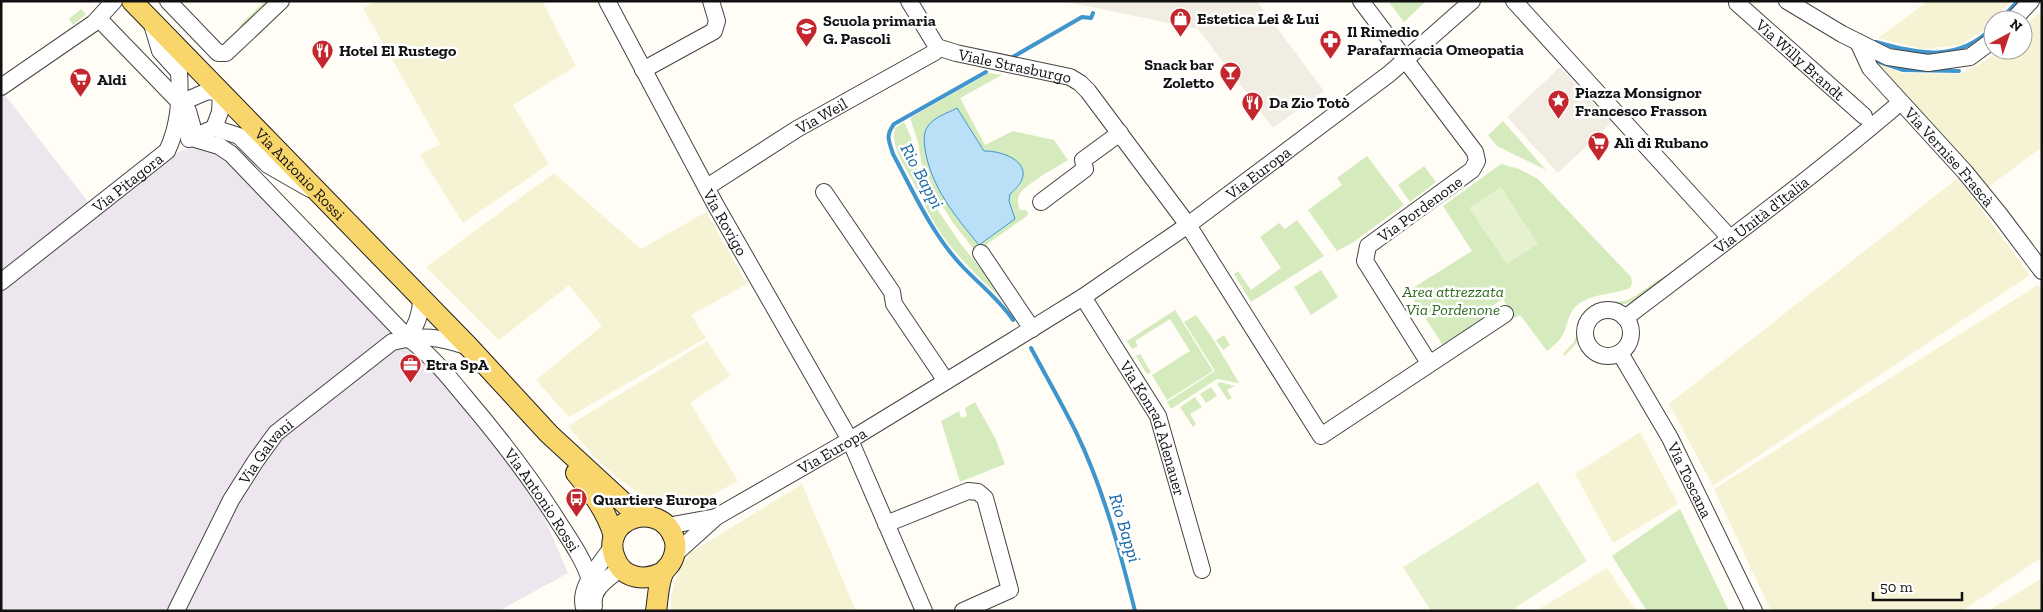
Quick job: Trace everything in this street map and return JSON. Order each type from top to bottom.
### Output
[{"type":"main road","name":"Via Antonio Rossi","points":[[132,1],[469,347],[549,434],[638,516]]},
{"type":"main road","name":"Via Antonio Rossi","points":[[549,434],[568,464],[592,493],[610,521],[615,558],[644,594],[649,611]]},
{"type":"main road","name":"Via Antonio Rossi","points":[[614,542],[620,527],[628,520],[638,516],[654,517],[667,526]]},
{"type":"main road","points":[[625,571],[641,578],[653,577],[663,572],[675,554],[674,539],[667,526]]},
{"type":"main road","points":[[656,611],[663,572]]},
{"type":"street","points":[[1,87],[99,19],[114,1]]},
{"type":"street","points":[[168,1],[218,53],[226,53],[282,1]]},
{"type":"street","name":"Via Rovigo","points":[[607,1],[707,187],[850,440],[924,611]]},
{"type":"street","points":[[643,70],[714,31],[717,21],[711,1]]},
{"type":"street","name":"Viale Strasburgo","points":[[909,1],[937,47],[956,53],[1070,77],[1080,83],[1120,133],[1188,225]]},
{"type":"street","points":[[1361,1],[1406,60]]},
{"type":"street","name":"Via Europa","points":[[675,554],[716,518],[850,440],[1083,297],[1188,225],[1406,60],[1472,1]]},
{"type":"street","points":[[1514,1],[1729,237]]},
{"type":"street","points":[[1787,1],[1858,42],[1888,56],[1928,63],[1970,57],[1983,47]]},
{"type":"street","name":"Via Willy Brandt","points":[[1734,3],[1864,116]]},
{"type":"street","points":[[99,19],[188,111],[192,125],[192,138]]},
{"type":"street","name":"Via Pitagora","points":[[1,282],[167,151],[177,122],[180,103],[179,72],[160,51],[151,21]]},
{"type":"street","name":"Via Vernise Frascà","points":[[1858,42],[1870,68],[1965,172],[2042,271]]},
{"type":"street","name":"Via Weil","points":[[707,187],[797,129],[935,52],[937,47]]},
{"type":"street","name":"Via Pordenone","points":[[1406,60],[1469,141],[1476,152],[1477,161],[1472,170],[1368,246],[1365,261],[1429,363]]},
{"type":"street","points":[[180,103],[208,91],[221,93],[220,112],[214,128]]},
{"type":"street","name":"Via Unità d'Italia","points":[[1625,318],[1672,284],[1729,237],[1860,137],[1895,107]]},
{"type":"street","points":[[177,122],[192,138]]},
{"type":"street","points":[[167,151],[214,128],[239,136],[268,165],[319,195]]},
{"type":"street","points":[[1042,202],[1085,169],[1083,160],[1120,133]]},
{"type":"street","name":"Via Antonio Rossi","points":[[192,138],[219,146],[231,154],[408,338],[424,350],[440,367],[535,484],[568,537],[590,580]]},
{"type":"street","points":[[824,192],[892,292],[894,304],[946,381]]},
{"type":"street","points":[[1188,225],[1321,436],[1505,314]]},
{"type":"street","points":[[981,253],[1025,333]]},
{"type":"street","name":"Via Konrad Adenauer","points":[[1083,297],[1158,416],[1202,570]]},
{"type":"street","points":[[408,338],[418,323],[421,299]]},
{"type":"street","points":[[1612,310],[1625,318],[1631,330],[1631,337],[1629,343],[1620,353],[1609,357],[1598,355],[1589,348],[1584,333],[1590,318],[1596,313],[1612,310]]},
{"type":"street","name":"Via Antonio Rossi","points":[[408,338],[442,338],[469,347]]},
{"type":"street","name":"Via Galvani","points":[[176,611],[231,500],[254,462],[276,433],[392,342],[408,338]]},
{"type":"street","name":"Via Toscana","points":[[1620,353],[1670,438],[1754,611]]},
{"type":"street","points":[[886,524],[968,490],[978,492],[985,498],[1010,590],[963,611]]},
{"type":"street","name":"Via Europa","points":[[667,526],[716,518]]},
{"type":"street","name":"Via Antonio Rossi","points":[[585,611],[582,595],[614,542]]},
{"type":"street","points":[[595,611],[593,598],[598,587],[625,571]]},
{"type":"shaded area","points":[[374,1],[542,1],[576,66],[513,105],[549,164],[463,223],[420,155],[440,144],[363,8]]},
{"type":"shaded area","points":[[1062,1],[1257,1],[1324,91],[1273,128],[1198,29]]},
{"type":"shaded area","points":[[1928,1],[2011,1],[2003,10],[1983,10],[1983,30],[1961,45],[1922,49],[1878,38]]},
{"type":"shaded area","points":[[2039,13],[2042,16],[2042,147],[1987,188],[1876,63],[1902,73],[1961,74],[1986,60],[2033,60],[2033,19]]},
{"type":"shaded area","name":"Piazza Monsignor Francesco Frasson","points":[[1560,67],[1611,123],[1558,173],[1507,117]]},
{"type":"shaded area","points":[[1,90],[99,216],[180,151],[202,145],[227,158],[437,377],[504,459],[541,510],[568,573],[499,611],[1,611]]},
{"type":"shaded area","points":[[554,173],[641,249],[706,212],[747,284],[691,315],[706,338],[569,417],[536,380],[602,326],[569,285],[499,340],[426,267]]},
{"type":"shaded area","points":[[1958,178],[2030,275],[1713,486],[1669,404]]},
{"type":"shaded area","points":[[2038,285],[2042,290],[2042,557],[1962,611],[1771,611],[1714,489]]},
{"type":"shaded area","points":[[707,341],[730,376],[690,403],[738,481],[693,505],[680,508],[639,493],[614,475],[596,459],[568,426]]},
{"type":"shaded area","points":[[1640,432],[1678,504],[1613,543],[1575,474]]},
{"type":"shaded area","points":[[802,484],[856,611],[671,611],[671,597],[678,572],[690,553]]},
{"type":"shaded area","points":[[1607,568],[1636,611],[1536,611]]},
{"type":"shaded area","points":[[2042,578],[2042,611],[1988,611]]},
{"type":"green space","points":[[265,1],[269,1],[240,29],[239,26]]},
{"type":"green space","points":[[1388,1],[1426,1],[1404,22]]},
{"type":"green space","points":[[81,9],[86,14],[73,25],[69,19]]},
{"type":"green space","points":[[989,73],[1002,75],[960,98],[985,145],[1013,131],[1054,140],[1068,160],[1034,181],[1019,195],[1019,208],[1028,212],[1027,216],[976,252],[953,223],[928,183],[923,172],[918,142],[910,118]],"holes":[[[957,108],[984,151],[1020,186],[1010,194],[1009,201]]]},
{"type":"green space","points":[[1503,121],[1546,170],[1497,146],[1488,135]]},
{"type":"green space","points":[[904,122],[911,137],[921,185],[960,243],[1012,308],[962,260],[947,242],[932,218],[896,148],[895,128]]},
{"type":"green space","points":[[1367,156],[1404,205],[1352,243],[1337,251],[1308,210],[1342,185],[1337,178]]},
{"type":"green space","name":"Area attrezzata Via Pordenone","points":[[1501,164],[1519,169],[1538,179],[1631,277],[1632,283],[1630,288],[1590,298],[1576,306],[1570,315],[1562,336],[1547,351],[1520,315],[1514,318],[1503,299],[1480,314],[1484,320],[1444,347],[1408,291],[1472,251],[1443,206]]},
{"type":"green space","points":[[1424,166],[1436,182],[1410,202],[1398,185]]},
{"type":"green space","points":[[1501,187],[1538,244],[1507,264],[1469,208]]},
{"type":"green space","points":[[1297,220],[1324,256],[1251,302],[1234,274],[1238,271],[1251,290],[1281,268],[1260,237],[1279,223],[1285,229]]},
{"type":"green space","points":[[1321,270],[1338,297],[1311,315],[1294,287]]},
{"type":"green space","points":[[1661,278],[1664,281],[1633,301],[1625,304],[1601,306],[1592,311],[1583,322],[1576,344],[1564,356],[1563,354],[1574,342],[1581,321],[1591,309],[1600,303],[1624,301],[1632,298]]},
{"type":"green space","points":[[1175,310],[1213,371],[1167,400],[1152,375],[1190,351],[1170,319],[1135,341],[1138,346],[1132,349],[1127,341]]},
{"type":"green space","points":[[1196,315],[1213,339],[1239,383],[1217,379],[1171,409],[1167,402],[1215,371],[1184,322]]},
{"type":"green space","points":[[1224,335],[1230,345],[1223,350],[1216,340]]},
{"type":"green space","points":[[1140,354],[1151,372],[1147,374],[1136,356]]},
{"type":"green space","points":[[1220,382],[1235,386],[1227,390],[1232,398],[1228,400],[1217,384]]},
{"type":"green space","points":[[1211,387],[1217,396],[1206,403],[1200,394]]},
{"type":"green space","points":[[1195,397],[1202,407],[1190,414],[1196,424],[1193,427],[1180,407]]},
{"type":"green space","points":[[975,402],[996,440],[1005,464],[960,482],[941,421],[959,411],[961,418],[967,416],[965,408]]},
{"type":"green space","points":[[1538,482],[1587,561],[1510,611],[1431,611],[1403,567]]},
{"type":"green space","points":[[1680,509],[1729,611],[1647,611],[1612,556]]},
{"type":"water","points":[[957,108],[984,151],[1004,154],[1019,163],[1023,169],[1023,177],[1019,185],[1010,194],[1009,201],[1015,219],[979,245],[953,212],[938,188],[928,163],[925,149],[924,140],[928,126],[937,118]]},
{"type":"waterway","points":[[2009,10],[2018,1]]},
{"type":"waterway","name":"Rio Bappi","points":[[1011,58],[1082,17],[1091,18],[1093,13]]},
{"type":"waterway","points":[[1876,42],[1907,50],[1937,52],[1952,51],[1966,46],[1983,35]]},
{"type":"waterway","points":[[1874,60],[1903,70],[1959,71]]},
{"type":"waterway","name":"Rio Bappi","points":[[986,72],[894,124],[889,132],[889,139],[893,154],[924,213],[951,254],[995,298],[1013,320]]},
{"type":"waterway","name":"Rio Bappi","points":[[1031,348],[1060,400],[1086,453],[1103,497],[1135,611]]},
{"type":"place","name":"Estetica Lei & Lui","points":[[1181,37]]},
{"type":"place","name":"Scuola primaria G. Pascoli","points":[[807,48]]},
{"type":"place","name":"Il Rimedio Parafarmacia Omeopatia","points":[[1331,59]]},
{"type":"place","name":"Hotel El Rustego","points":[[323,69]]},
{"type":"place","name":"Snack bar Zoletto","points":[[1230,92]]},
{"type":"place","name":"Aldi","points":[[81,98]]},
{"type":"place","name":"Piazza Monsignor Francesco Frasson","points":[[1559,120]]},
{"type":"place","name":"Da Zio Totò","points":[[1253,121]]},
{"type":"place","name":"Alì di Rubano","points":[[1598,161]]},
{"type":"place","name":"Etra SpA","points":[[410,383]]},
{"type":"place","name":"Quartiere Europa","points":[[577,518]]}]
